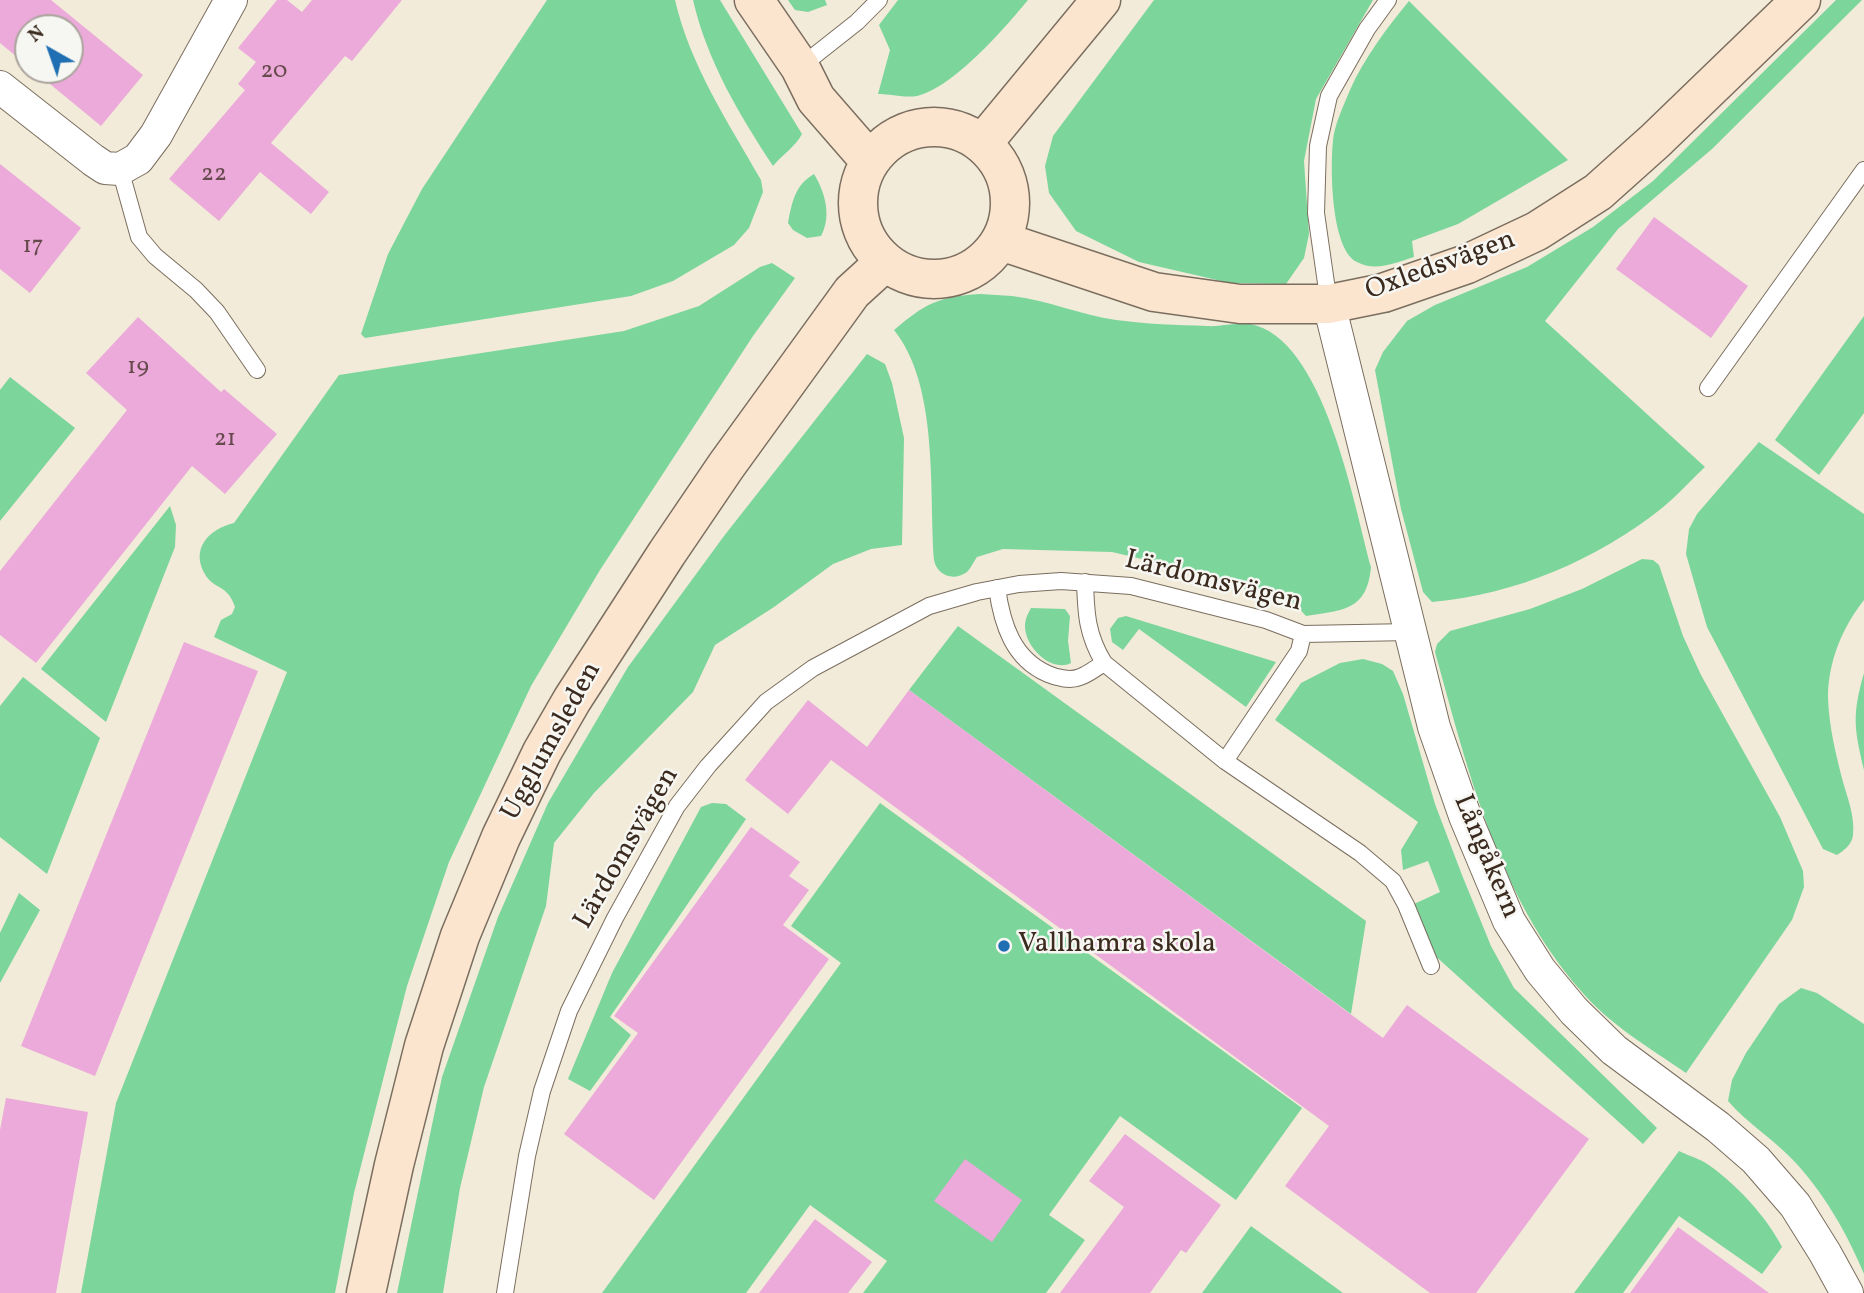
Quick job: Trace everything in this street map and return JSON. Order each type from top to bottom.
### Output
[{"type":"street","points":[[0,87],[93,160],[105,168],[120,169],[138,159],[156,135],[231,0]]},
{"type":"street","points":[[754,0],[800,68],[816,99],[870,161]]},
{"type":"street","points":[[982,144],[1101,0]]},
{"type":"street","name":"Oxledsvägen","points":[[1001,241],[1154,292],[1240,304],[1329,304],[1383,293],[1467,264],[1537,231],[1598,192],[1655,141],[1801,0]]},
{"type":"street","points":[[922,128],[960,131],[982,144],[1000,166],[1009,193],[1008,215],[1001,241],[984,260],[971,269],[943,278],[912,276],[885,261],[867,240],[859,214],[860,187],[870,161],[887,142],[922,128]]},
{"type":"street","name":"Ugglumsleden","points":[[366,1293],[424,1046],[460,936],[501,837],[542,752],[572,700],[726,466],[852,292],[885,261]]},
{"type":"street","name":"Långåkern","points":[[1329,304],[1434,727],[1465,816],[1509,920],[1540,970],[1574,1011],[1614,1049],[1718,1127],[1756,1160],[1795,1205],[1847,1293]]},
{"type":"lane","points":[[800,68],[857,22],[879,0]]},
{"type":"lane","points":[[1329,304],[1316,213],[1318,146],[1329,96],[1367,29],[1388,0]]},
{"type":"lane","points":[[120,169],[138,237],[217,312],[257,370]]},
{"type":"lane","points":[[1708,388],[1864,170]]},
{"type":"lane","points":[[1085,582],[1087,620],[1093,645],[1104,663],[1225,761],[1360,853],[1393,881],[1431,966]]},
{"type":"lane","name":"Lärdomsvägen","points":[[505,1293],[527,1156],[542,1091],[569,1011],[615,918],[677,806],[708,766],[765,702],[813,668],[929,606],[1019,584],[1085,582],[1131,586],[1266,620],[1303,634],[1411,632]]},
{"type":"lane","points":[[997,588],[1001,614],[1016,650],[1035,668],[1057,678],[1079,678],[1104,663]]},
{"type":"lane","points":[[1225,761],[1298,651],[1303,634]]},
{"type":"green space","points":[[547,0],[675,0],[700,70],[761,180],[763,192],[749,228],[734,245],[673,281],[631,296],[365,338],[361,334],[388,254],[422,189]]},
{"type":"green space","points":[[693,0],[720,0],[802,134],[773,166],[748,127],[716,66]]},
{"type":"green space","points":[[788,0],[825,0],[827,5],[808,12],[795,10]]},
{"type":"green space","points":[[898,0],[1028,0],[992,41],[962,69],[931,90],[908,97],[878,94],[890,50],[879,25]]},
{"type":"green space","points":[[1154,0],[1373,0],[1316,99],[1304,161],[1309,234],[1304,258],[1286,284],[1230,283],[1139,262],[1076,231],[1049,193],[1045,166],[1053,136]]},
{"type":"green space","points":[[1836,0],[1862,0],[1712,149],[1618,229],[1545,321],[1705,467],[1662,508],[1611,543],[1583,558],[1554,572],[1494,592],[1432,602],[1423,592],[1401,509],[1375,370],[1383,352],[1407,321],[1435,305],[1527,267],[1593,227],[1653,181]]},
{"type":"green space","points":[[1409,1],[1568,160],[1458,224],[1412,241],[1414,257],[1385,266],[1364,265],[1348,254],[1337,225],[1332,188],[1334,135],[1342,109],[1362,66]]},
{"type":"green space","points":[[814,174],[824,196],[827,212],[821,236],[807,238],[793,230],[788,223],[798,189]]},
{"type":"green space","points":[[772,263],[795,278],[753,336],[600,570],[531,686],[449,862],[407,986],[354,1193],[335,1293],[81,1293],[116,1103],[287,672],[214,637],[221,620],[232,614],[235,607],[229,595],[206,576],[201,566],[201,549],[204,542],[217,530],[234,523],[339,375],[624,331],[699,306],[760,267]]},
{"type":"green space","points":[[980,294],[1025,298],[1103,318],[1127,321],[1212,326],[1250,324],[1276,336],[1298,359],[1316,390],[1345,466],[1371,567],[1369,581],[1358,600],[1342,609],[1306,616],[1295,604],[1163,564],[1112,552],[1003,549],[977,557],[962,575],[951,577],[938,570],[934,560],[931,472],[925,409],[919,380],[908,353],[894,330],[933,303],[953,297]]},
{"type":"green space","points":[[1864,316],[1864,413],[1819,475],[1775,440]]},
{"type":"green space","points":[[867,354],[885,364],[904,438],[902,545],[871,549],[833,564],[715,645],[693,692],[594,793],[554,843],[546,906],[484,1087],[460,1188],[443,1293],[397,1293],[442,1077],[498,917],[548,803],[628,667],[724,536]]},
{"type":"green space","points":[[10,377],[75,428],[0,521],[0,390]]},
{"type":"green space","points":[[1759,442],[1864,514],[1864,600],[1849,622],[1838,646],[1829,685],[1831,730],[1853,822],[1850,844],[1837,855],[1823,849],[1707,627],[1686,554],[1689,529],[1697,514]]},
{"type":"green space","points":[[170,506],[176,525],[175,547],[106,722],[41,669]]},
{"type":"green space","points":[[1642,559],[1653,560],[1659,565],[1683,636],[1701,675],[1780,817],[1803,871],[1804,887],[1792,920],[1686,1073],[1631,1035],[1592,1003],[1552,954],[1528,915],[1489,830],[1460,742],[1435,652],[1437,644],[1450,631],[1530,609],[1582,589]]},
{"type":"green space","points":[[1031,608],[1065,609],[1070,616],[1068,641],[1071,663],[1062,665],[1045,660],[1031,645],[1025,628]]},
{"type":"green space","points":[[1126,616],[1276,662],[1246,707],[1139,629],[1123,650],[1112,642],[1110,629],[1118,618]]},
{"type":"green space","points":[[958,626],[1366,921],[1351,1014],[909,690]]},
{"type":"green space","points":[[1363,659],[1382,664],[1393,671],[1403,694],[1435,804],[1462,875],[1491,946],[1514,988],[1657,1128],[1643,1144],[1431,952],[1414,904],[1440,892],[1428,861],[1403,870],[1401,850],[1418,822],[1275,720],[1301,683],[1340,663]]},
{"type":"green space","points":[[1864,673],[1864,770],[1856,722]]},
{"type":"green space","points":[[23,677],[100,738],[47,874],[0,837],[0,706]]},
{"type":"green space","points":[[712,803],[726,804],[746,819],[610,1017],[631,1035],[590,1091],[568,1079],[612,973],[701,807]]},
{"type":"green space","points":[[880,803],[1302,1108],[1236,1200],[1120,1116],[1049,1215],[1085,1240],[1046,1293],[863,1293],[887,1261],[810,1205],[746,1293],[602,1293],[841,963],[791,926]]},
{"type":"green space","points":[[19,893],[40,910],[0,983],[0,933]]},
{"type":"green space","points":[[1801,988],[1817,993],[1864,1024],[1864,1274],[1842,1228],[1803,1171],[1728,1101],[1732,1080],[1746,1053],[1779,1004]]},
{"type":"green space","points":[[1679,1151],[1704,1162],[1737,1189],[1768,1224],[1782,1247],[1762,1274],[1679,1216],[1623,1293],[1574,1293]]},
{"type":"green space","points":[[1251,1226],[1343,1293],[1202,1293]]},
{"type":"building","points":[[0,0],[51,0],[68,14],[14,14],[14,54],[0,43]]},
{"type":"building","points":[[277,0],[287,0],[302,12],[312,0],[402,0],[352,61],[345,56],[271,143],[329,192],[311,214],[260,172],[219,221],[169,179],[245,90],[238,84],[256,62],[238,48]]},
{"type":"building","points":[[84,27],[143,75],[101,126],[50,84],[84,84]]},
{"type":"building","points":[[0,164],[81,228],[30,293],[0,269]]},
{"type":"building","points":[[1654,217],[1748,286],[1711,338],[1616,269]]},
{"type":"building","points":[[138,317],[221,392],[224,389],[277,434],[225,494],[192,466],[36,663],[0,635],[0,571],[127,410],[86,373]]},
{"type":"building","points":[[184,642],[258,671],[95,1076],[21,1046]]},
{"type":"building","points":[[909,690],[1383,1038],[1407,1005],[1589,1139],[1476,1293],[1430,1293],[1285,1186],[1329,1126],[831,760],[788,814],[745,780],[808,700],[867,747]]},
{"type":"building","points":[[751,827],[800,862],[789,876],[809,890],[783,925],[829,959],[654,1200],[564,1134],[638,1033],[614,1016]]},
{"type":"building","points":[[6,1098],[88,1112],[56,1293],[0,1293],[0,1130]]},
{"type":"building","points":[[1125,1134],[1221,1205],[1186,1253],[1181,1250],[1150,1293],[1060,1293],[1124,1207],[1089,1181]]},
{"type":"building","points":[[965,1159],[1022,1200],[992,1242],[934,1201]]},
{"type":"building","points":[[815,1219],[872,1262],[848,1293],[759,1293]]},
{"type":"building","points":[[1678,1227],[1769,1293],[1630,1293]]},
{"type":"place","name":"Vallhamra skola","points":[[1004,946]]}]
